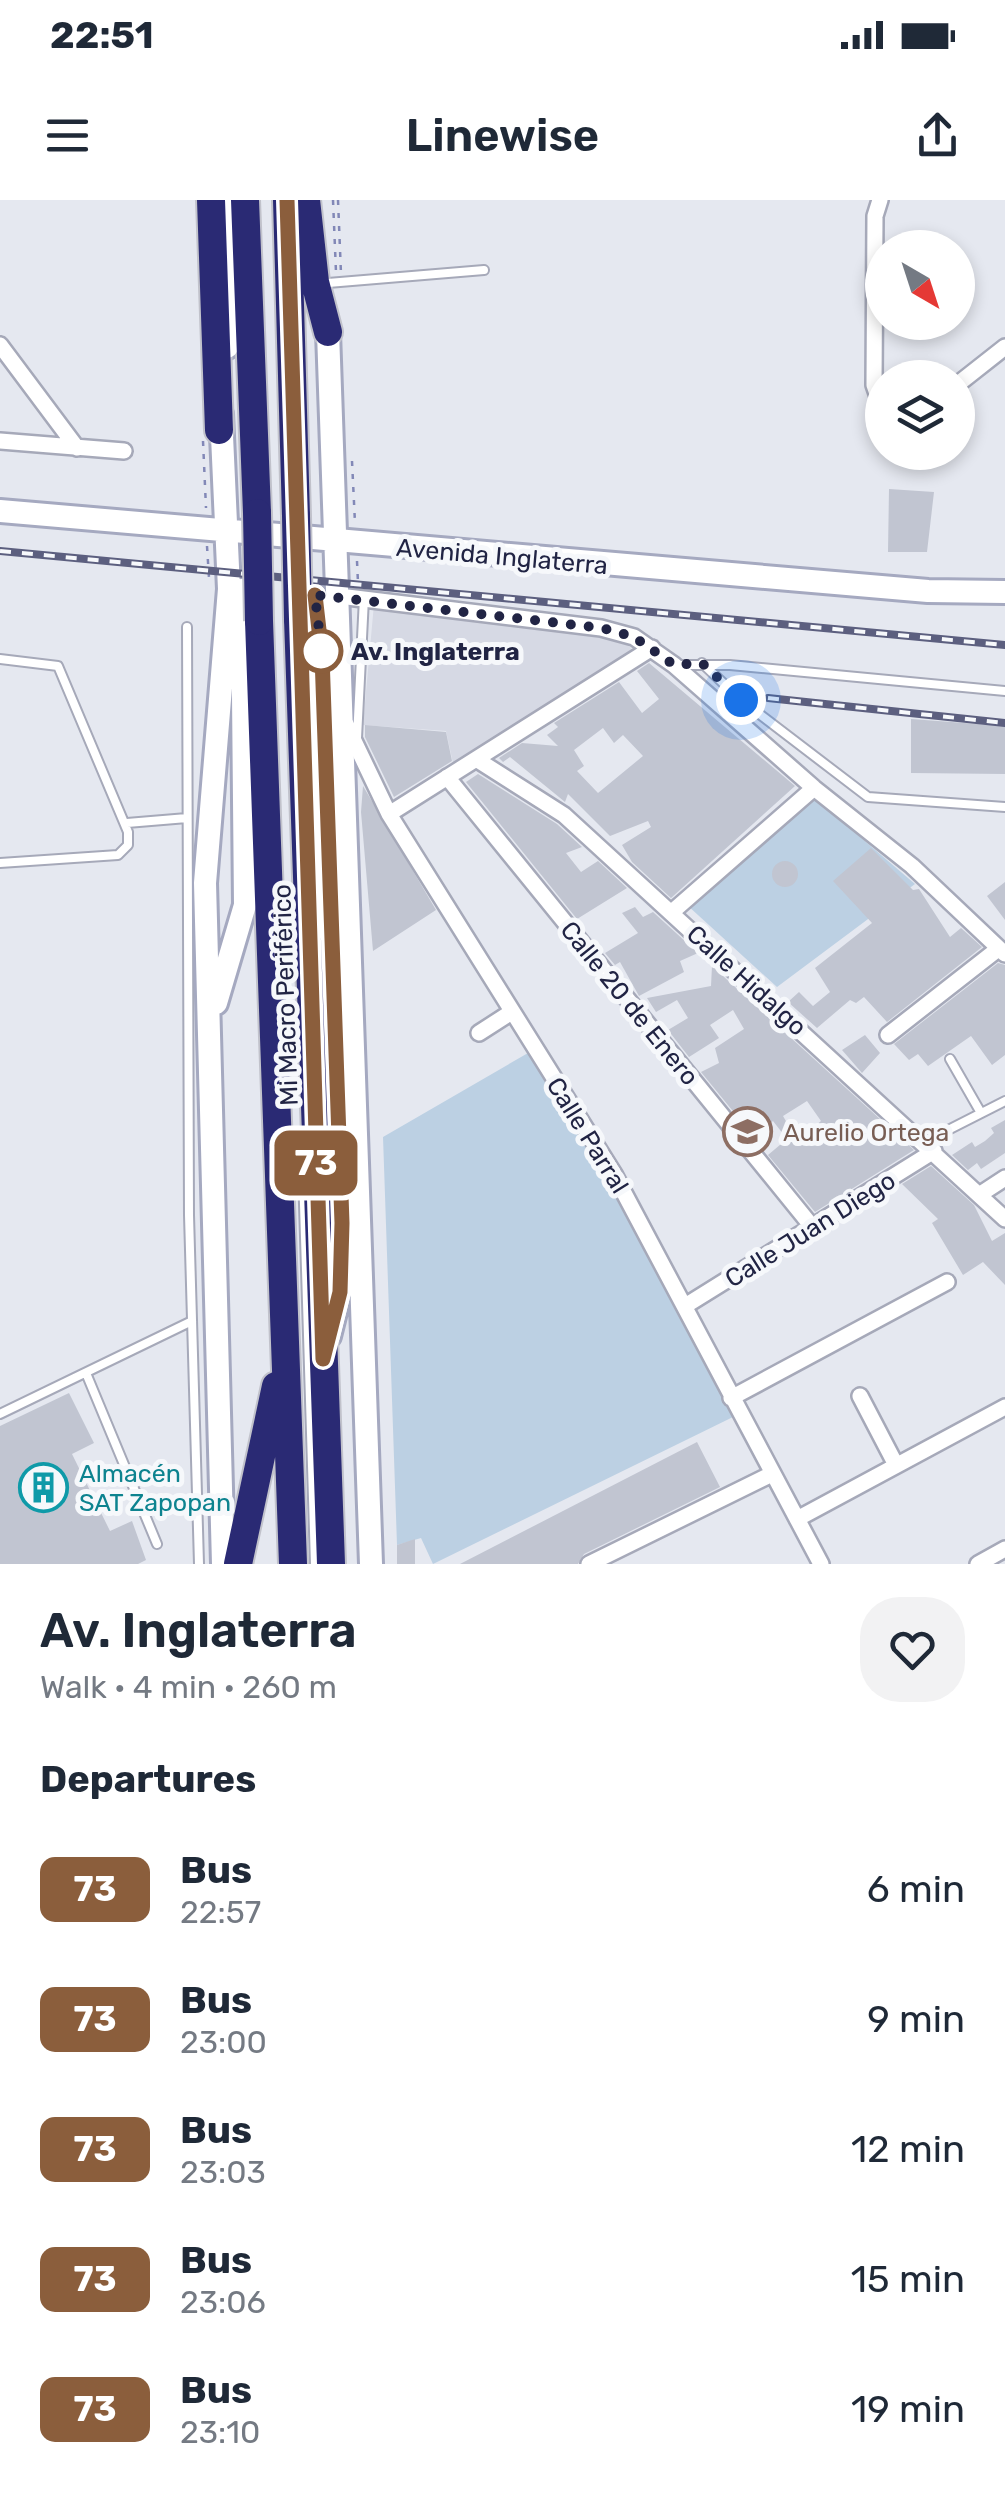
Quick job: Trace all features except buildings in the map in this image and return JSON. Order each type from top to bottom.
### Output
[{"type":"highway","points":[[211,200],[220,430]]},
{"type":"highway","points":[[245,200],[274,515],[292,612],[331,1564]]},
{"type":"highway","points":[[287,200],[274,515],[259,621],[292,1564]]},
{"type":"highway","points":[[306,200],[315,282],[328,332]]},
{"type":"highway","points":[[324,200],[332,282],[328,332]]},
{"type":"highway","points":[[238,1564],[284,1350]]},
{"type":"main road","points":[[210,1026],[245,904],[236,590],[226,534],[220,430],[231,295],[231,200]]},
{"type":"main road","points":[[328,332],[371,1564]]},
{"type":"main road","name":"Avenida Inglaterra","points":[[0,511],[226,534],[928,591],[1005,592]]},
{"type":"main road","points":[[236,590],[339,596]]},
{"type":"main road","points":[[223,1564],[206,838],[236,590]]},
{"type":"main road","points":[[315,595],[322,656],[338,1112],[340,1292],[323,1359]]},
{"type":"main road","points":[[338,1112],[353,1036]]},
{"type":"street","points":[[874,360],[875,216],[880,200]]},
{"type":"street","points":[[0,345],[77,448]]},
{"type":"street","points":[[975,371],[1005,347]]},
{"type":"street","points":[[0,441],[124,451]]},
{"type":"street","points":[[339,596],[602,628],[652,648],[674,665],[814,788],[912,866],[1002,952],[888,1035]]},
{"type":"street","points":[[389,814],[652,648]]},
{"type":"street","name":"Calle Parral","points":[[341,714],[389,814],[614,1174],[819,1559]]},
{"type":"street","name":"Calle Hidalgo","points":[[476,758],[564,815],[1005,1219]]},
{"type":"street","name":"Calle 20 de Enero","points":[[447,777],[814,1229]]},
{"type":"street","points":[[672,912],[814,788]]},
{"type":"street","points":[[479,1033],[510,1012]]},
{"type":"street","name":"Calle Juan Diego","points":[[685,1306],[934,1151]]},
{"type":"street","points":[[979,1195],[1005,1178]]},
{"type":"street","points":[[731,1398],[947,1282]]},
{"type":"street","points":[[860,1396],[896,1466]]},
{"type":"street","points":[[797,1519],[1005,1407]]},
{"type":"street","points":[[589,1564],[772,1474]]},
{"type":"street","points":[[978,1564],[1005,1549]]},
{"type":"street","points":[[799,1564],[819,1559]]},
{"type":"lane","points":[[332,282],[484,270]]},
{"type":"lane","points":[[268,477],[274,515]]},
{"type":"lane","points":[[357,749],[364,598]]},
{"type":"lane","points":[[290,746],[292,612]]},
{"type":"lane","points":[[187,627],[192,1320],[198,1564]]},
{"type":"lane","points":[[0,659],[58,666],[127,823],[128,844],[118,855],[0,863]]},
{"type":"lane","points":[[674,665],[702,663],[1005,691]]},
{"type":"lane","points":[[702,663],[741,700],[868,797],[1005,807]]},
{"type":"lane","points":[[127,823],[187,818]]},
{"type":"lane","name":"Mi Macro Periférico","points":[[286,1025],[303,1564]]},
{"type":"lane","points":[[950,1059],[981,1113]]},
{"type":"lane","points":[[950,1129],[1005,1101]]},
{"type":"lane","name":"Mi Macro Periférico","points":[[302,1125],[315,1564]]},
{"type":"lane","points":[[0,1414],[192,1320]]},
{"type":"lane","points":[[86,1374],[157,1544]]},
{"type":"path","points":[[332,282],[333,200]]},
{"type":"shaded area","points":[[374,604],[619,636],[635,652],[453,763],[446,731],[363,725]]},
{"type":"shaded area","points":[[811,795],[915,884],[777,987],[687,905]]},
{"type":"shaded area","points":[[528,1053],[611,1179],[733,1417],[433,1564],[421,1538],[397,1545],[383,1137]]},
{"type":"railway","points":[[0,551],[1005,645]]},
{"type":"railway","points":[[768,698],[1005,723]]},
{"type":"bus line","name":"73","points":[[287,200],[323,1359],[340,1292],[342,1223],[322,656],[315,595]]},
{"type":"place","name":"Av. Inglaterra","points":[[321,651]]},
{"type":"place","name":"Aurelio Ortega","points":[[748,1132]]},
{"type":"place","name":"Almacén SAT Zapopan","points":[[44,1487]]},
{"type":"route","points":[[321,651],[322,656],[315,595],[364,598],[602,628],[634,637],[674,665],[702,663],[741,700]]}]
